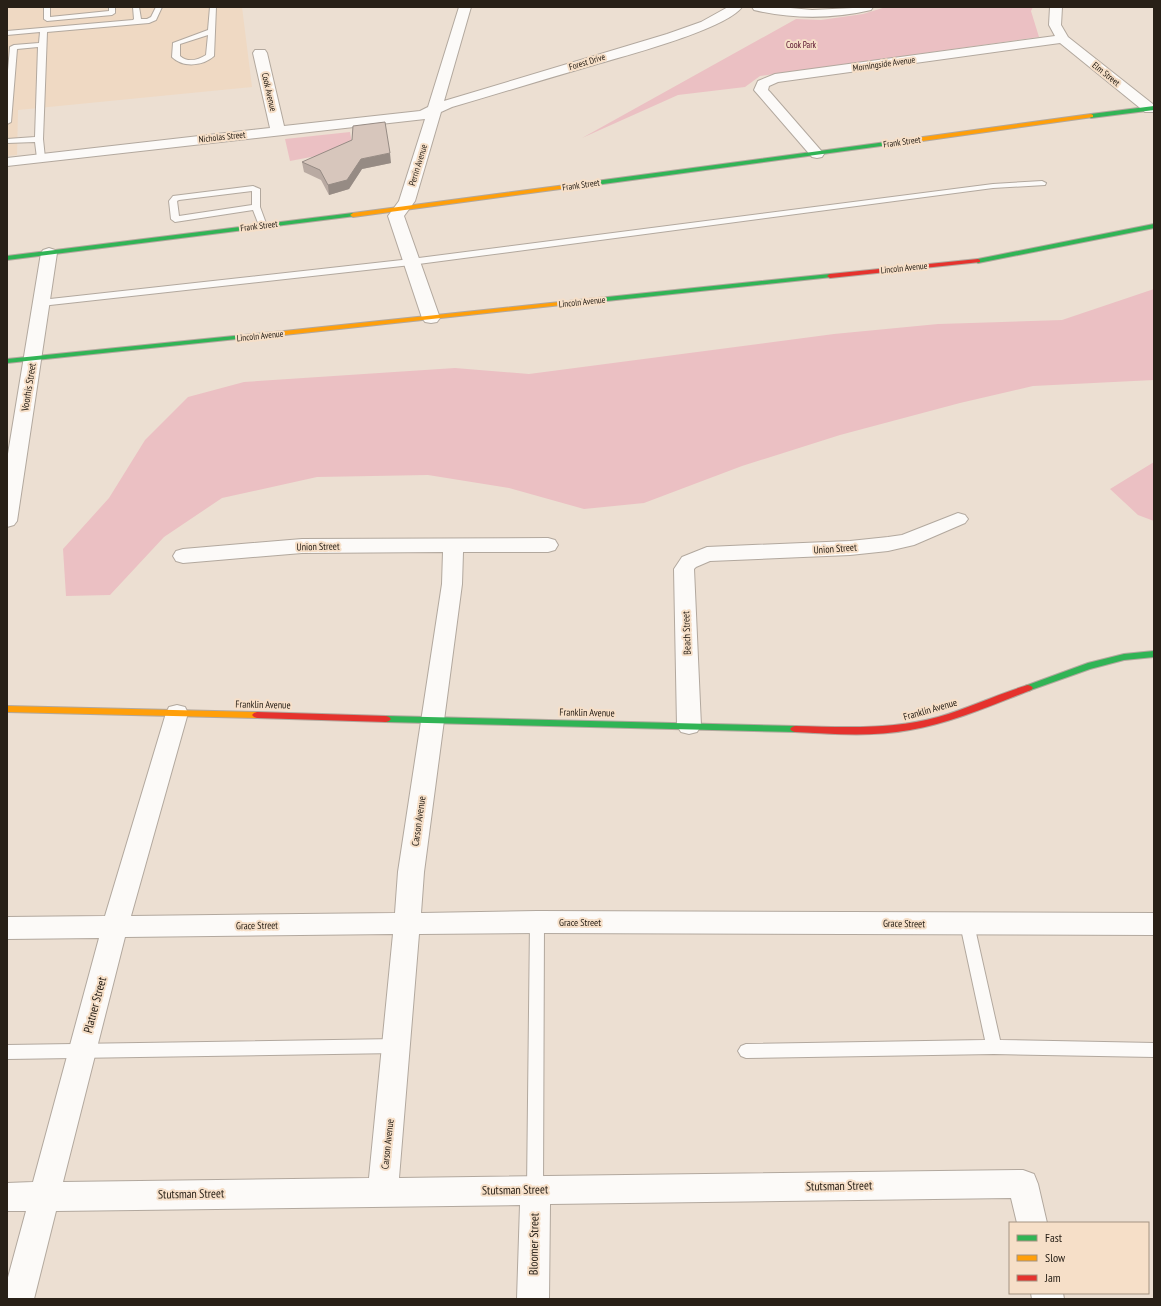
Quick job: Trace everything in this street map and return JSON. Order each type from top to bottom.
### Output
[{"type":"street","name":"Perrin Avenue","points":[[431,318],[396,216],[407,201],[465,7]]},
{"type":"street","name":"Forest Drive","points":[[435,110],[447,104],[672,37],[721,17],[736,7]]},
{"type":"street","points":[[758,7],[792,13],[811,14],[836,13],[867,7]]},
{"type":"street","points":[[1056,7],[1055,25],[1063,39]]},
{"type":"street","name":"Elm Street","points":[[1063,39],[1152,109]]},
{"type":"street","name":"Morningside Avenue","points":[[817,154],[761,90],[763,84],[775,78],[797,74],[1063,39]]},
{"type":"street","name":"Cook Avenue","points":[[260,53],[278,131]]},
{"type":"street","name":"Frank Street","points":[[7,258],[401,209],[1152,109]]},
{"type":"street","name":"Nicholas Street","points":[[7,162],[423,115],[435,110]]},
{"type":"street","name":"Lincoln Avenue","points":[[7,361],[988,260],[1154,226]]},
{"type":"street","name":"Voorhis Street","points":[[7,521],[49,253]]},
{"type":"street","name":"Union Street","points":[[707,554],[850,548],[888,544],[907,540],[958,519]]},
{"type":"street","points":[[453,546],[548,545]]},
{"type":"street","name":"Union Street","points":[[183,556],[302,546],[453,546]]},
{"type":"street","name":"Carson Avenue","points":[[382,1192],[397,1046],[411,872],[452,584],[453,546]]},
{"type":"street","name":"Beach Street","points":[[689,726],[684,568],[689,562],[707,554]]},
{"type":"street","name":"Franklin Avenue","points":[[7,709],[877,730],[910,727],[947,716],[1088,666],[1124,657],[1154,654]]},
{"type":"street","name":"Platner Street","points":[[18,1299],[115,927],[177,713]]},
{"type":"street","name":"Grace Street","points":[[7,928],[407,922],[1154,924]]},
{"type":"street","name":"Stutsman Street","points":[[7,1197],[1023,1184],[1032,1222]]},
{"type":"street","name":"Bloomer Street","points":[[532,1299],[535,1190]]},
{"type":"lane","points":[[47,7],[47,19],[112,13],[112,7]]},
{"type":"lane","points":[[136,7],[138,20],[136,21]]},
{"type":"lane","points":[[7,33],[148,21],[156,17],[159,7]]},
{"type":"lane","points":[[212,31],[177,43],[176,57],[179,60],[199,62],[210,56],[212,31],[213,7]]},
{"type":"lane","points":[[41,158],[39,139],[42,45],[44,30]]},
{"type":"lane","points":[[7,122],[14,47],[42,45]]},
{"type":"lane","points":[[7,142],[39,139]]},
{"type":"lane","points":[[41,303],[411,262],[993,186],[1042,183]]},
{"type":"lane","points":[[176,237],[172,201],[176,198],[253,188],[256,189],[256,207],[263,226]]},
{"type":"lane","points":[[175,219],[256,207]]},
{"type":"lane","points":[[535,1190],[537,922]]},
{"type":"lane","points":[[966,924],[994,1047]]},
{"type":"lane","points":[[7,1052],[397,1046]]},
{"type":"lane","points":[[746,1051],[994,1047],[1154,1050]]},
{"type":"shaded area","points":[[7,7],[242,7],[252,87],[18,110],[17,155],[7,156]]},
{"type":"green space","name":"Cook Park","points":[[886,7],[1033,7],[1031,11],[1039,37],[760,76],[745,87],[678,95],[582,138],[796,19],[821,20],[863,14]]},
{"type":"green space","points":[[350,132],[353,149],[290,161],[285,139]]},
{"type":"green space","points":[[1154,289],[1154,380],[1033,386],[960,403],[840,435],[742,466],[644,503],[584,509],[509,488],[428,475],[317,477],[222,498],[164,537],[110,595],[66,596],[63,549],[109,498],[145,440],[188,397],[244,382],[455,368],[529,374],[834,334],[938,324],[1062,320]]},
{"type":"green space","points":[[1154,462],[1154,521],[1138,515],[1110,489]]},
{"type":"building","points":[[385,122],[390,153],[361,159],[347,180],[328,185],[320,170],[302,162],[352,140],[353,126]]},
{"type":"traffic: fast","points":[[1091,116],[1154,108]]},
{"type":"traffic: fast","points":[[581,185],[901,142]]},
{"type":"traffic: fast","points":[[7,258],[353,215]]},
{"type":"traffic: fast","points":[[978,261],[1154,226]]},
{"type":"traffic: fast","points":[[569,303],[830,276]]},
{"type":"traffic: fast","points":[[7,361],[284,333]]},
{"type":"traffic: fast","points":[[1028,688],[1088,666],[1124,657],[1154,654]]},
{"type":"traffic: fast","points":[[386,719],[795,729]]},
{"type":"traffic: slow","points":[[901,142],[1091,116]]},
{"type":"traffic: slow","points":[[353,215],[581,185]]},
{"type":"traffic: slow","points":[[284,333],[569,303]]},
{"type":"traffic: slow","points":[[7,709],[257,715]]},
{"type":"traffic: jam","points":[[830,276],[978,261]]},
{"type":"traffic: jam","points":[[795,729],[866,731],[909,727],[954,716],[1028,688]]},
{"type":"traffic: jam","points":[[257,715],[386,719]]}]
